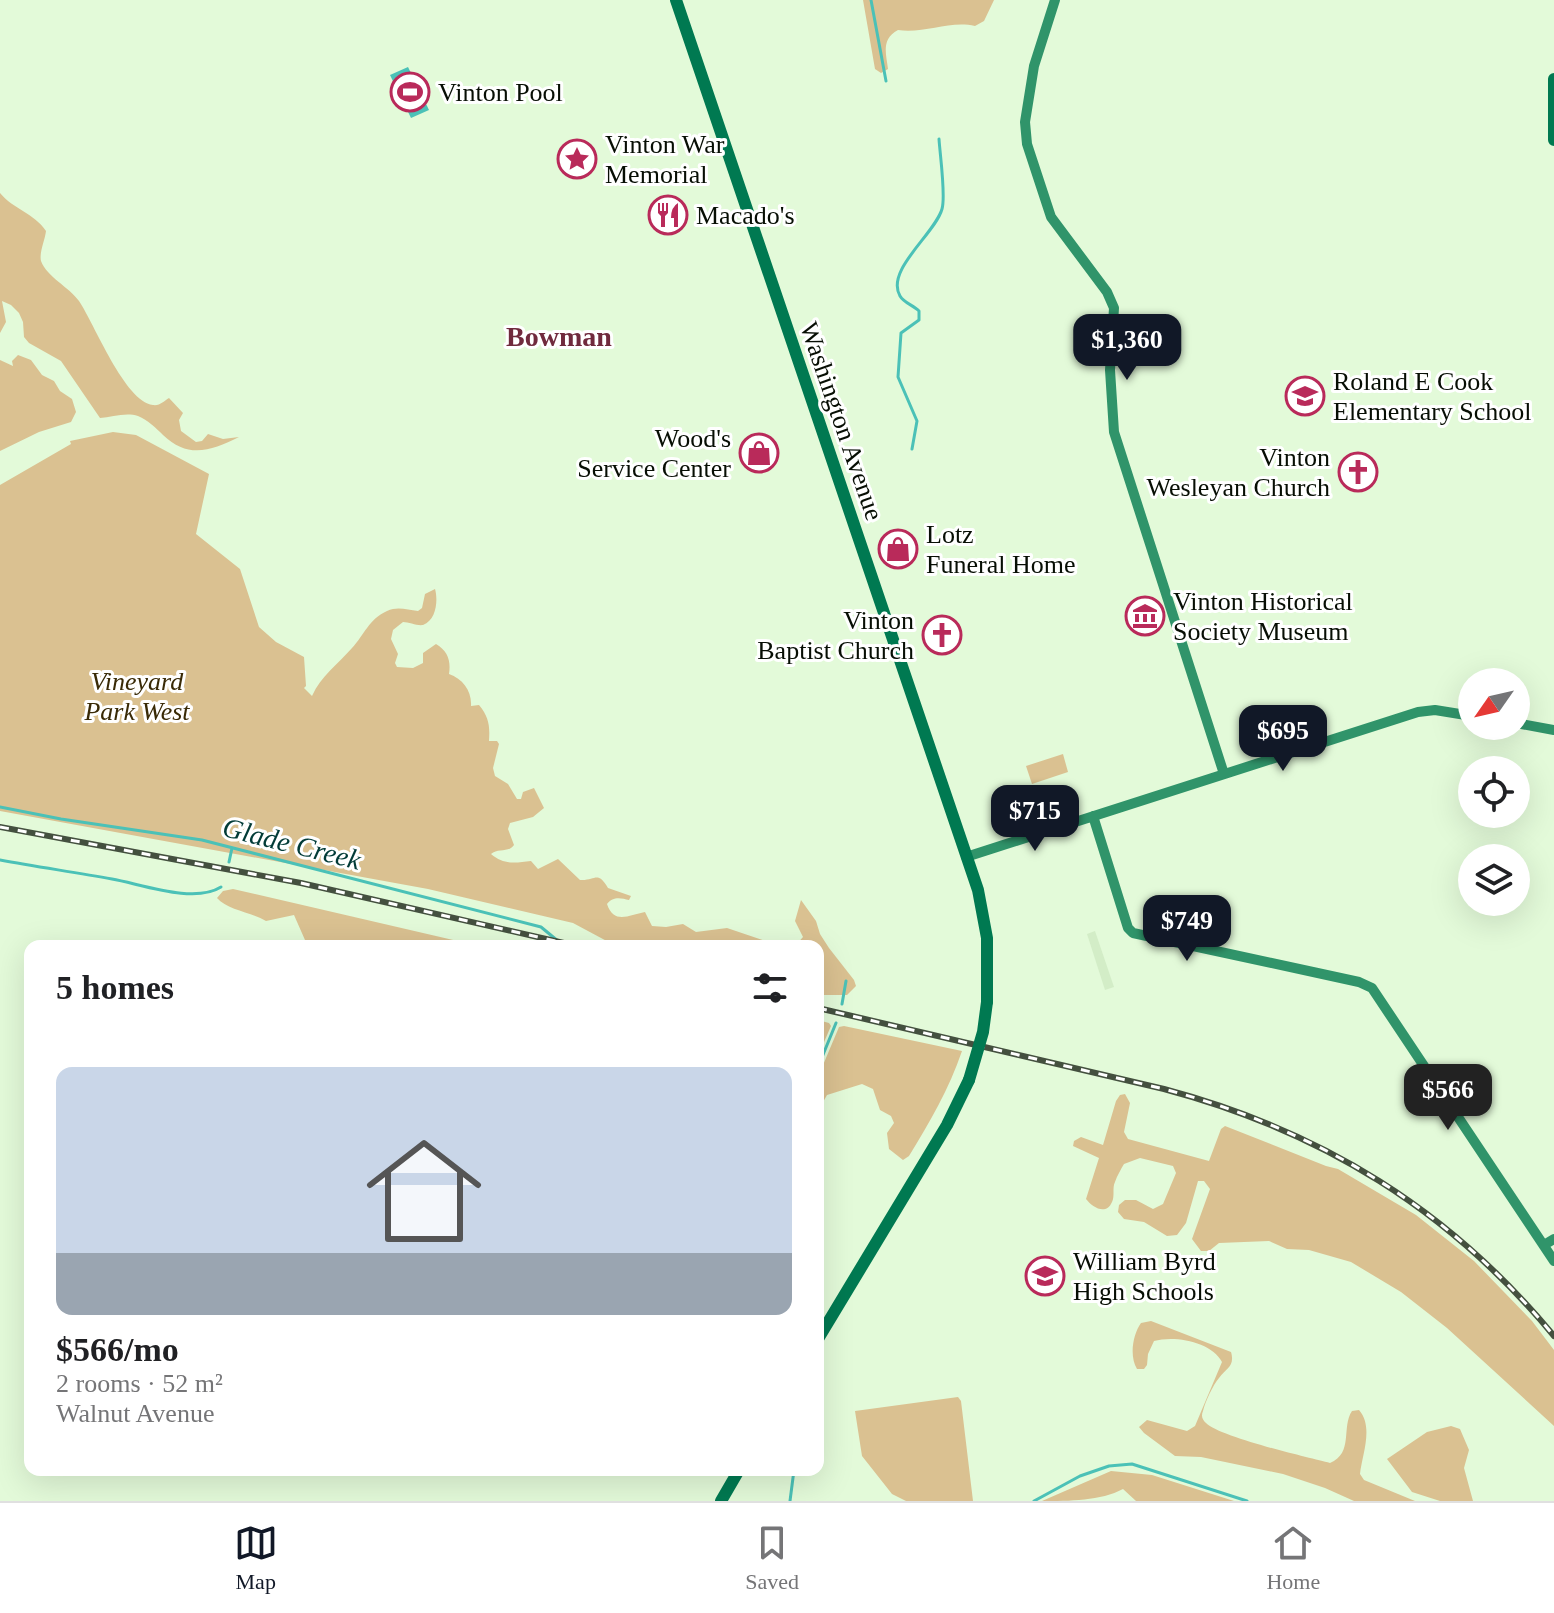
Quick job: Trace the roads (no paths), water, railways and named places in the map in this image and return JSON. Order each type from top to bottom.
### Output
[{"type":"main road","name":"Washington Avenue","points":[[676,0],[984,915],[989,966],[987,1002],[983,1032],[969,1080],[947,1125],[824,1329]]},
{"type":"main road","points":[[1554,79],[1554,140]]},
{"type":"main road","points":[[721,1501],[736,1476]]},
{"type":"street","points":[[1055,0],[1034,66],[1025,122],[1027,144],[1051,217],[1107,292],[1114,308],[1110,370],[1114,432],[1224,774]]},
{"type":"street","points":[[966,857],[1418,712],[1435,710],[1458,714]]},
{"type":"street","points":[[1530,726],[1554,730]]},
{"type":"street","points":[[1093,816],[1128,928],[1140,935],[1359,982],[1372,988],[1554,1261]]},
{"type":"street","points":[[1544,1245],[1554,1239]]},
{"type":"water","name":"Vinton Pool","points":[[408,67],[429,110],[411,118],[390,75]]},
{"type":"waterway","points":[[871,0],[886,81]]},
{"type":"waterway","points":[[912,449],[917,421],[898,377],[901,333],[919,320],[919,311],[900,296],[897,286],[905,264],[942,209],[939,139]]},
{"type":"waterway","name":"Glade Creek","points":[[0,807],[202,840],[541,927],[557,940]]},
{"type":"waterway","points":[[229,862],[232,848]]},
{"type":"waterway","points":[[0,860],[182,893],[197,894],[221,887]]},
{"type":"waterway","points":[[842,1004],[846,981]]},
{"type":"waterway","points":[[824,1052],[836,1023]]},
{"type":"waterway","name":"Glade Creek","points":[[1034,1501],[1080,1476],[1109,1466],[1132,1464],[1247,1501]]},
{"type":"waterway","name":"Glade Creek","points":[[790,1501],[793,1476]]},
{"type":"railway","points":[[0,827],[301,883],[551,940]]},
{"type":"railway","points":[[824,1009],[1164,1089],[1277,1128],[1329,1152],[1427,1214],[1514,1291],[1554,1336]]},
{"type":"place","name":"Vinton Pool","points":[[410,92]]},
{"type":"place","name":"Vinton War Memorial","points":[[577,159]]},
{"type":"place","name":"Macado's","points":[[668,215]]},
{"type":"place","name":"Roland E Cook Elementary School","points":[[1305,396]]},
{"type":"place","name":"Wood's Service Center","points":[[759,453]]},
{"type":"place","name":"Vinton Wesleyan Church","points":[[1358,472]]},
{"type":"place","name":"Lotz Funeral Home","points":[[898,549]]},
{"type":"place","name":"Vinton Historical Society Museum","points":[[1145,616]]},
{"type":"place","name":"Vinton Baptist Church","points":[[942,635]]},
{"type":"place","name":"William Byrd High Schools","points":[[1045,1276]]},
{"type":"district","name":"Bowman","points":[[559,336]]},
{"type":"park label","name":"Vineyard Park West","points":[[137,696]]}]
